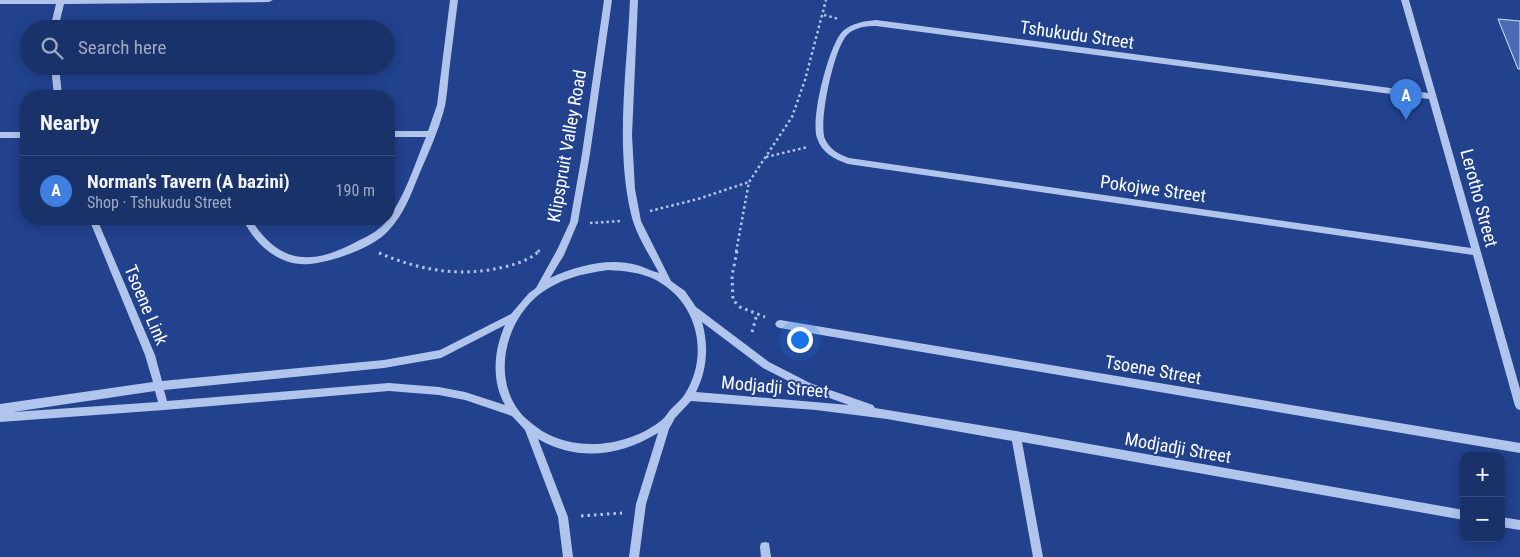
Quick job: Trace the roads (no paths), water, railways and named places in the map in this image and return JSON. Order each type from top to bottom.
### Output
[{"type":"street","points":[[0,2],[269,0]]},
{"type":"street","points":[[395,214],[412,183],[441,105],[454,0]]},
{"type":"street","name":"Klipspruit Valley Road","points":[[539,290],[561,252],[574,222],[586,154],[608,0]]},
{"type":"street","points":[[634,0],[628,155],[630,186],[636,216],[668,283]]},
{"type":"street","name":"Lerotho Street","points":[[1405,0],[1520,406]]},
{"type":"street","points":[[56,20],[61,1]]},
{"type":"street","name":"Tshukudu Street","points":[[826,147],[817,126],[818,116],[837,46],[848,30],[859,25],[876,23],[1433,97]]},
{"type":"street","points":[[56,75],[57,90]]},
{"type":"street","points":[[0,135],[20,134]]},
{"type":"street","points":[[395,134],[431,134]]},
{"type":"street","name":"Pokojwe Street","points":[[826,147],[834,156],[848,161],[1476,252]]},
{"type":"street","name":"Tsoene Link","points":[[96,225],[150,355],[164,406]]},
{"type":"street","points":[[250,225],[257,237],[267,248],[286,258],[301,260],[325,258],[346,251],[375,237],[389,225]]},
{"type":"street","points":[[618,266],[645,271],[668,283],[682,295],[693,309],[702,336],[702,366],[690,396],[668,421],[642,438],[613,447],[582,449],[553,442],[529,428],[515,413],[503,390],[500,365],[504,340],[515,316],[539,290],[563,276],[590,268],[618,266]]},
{"type":"street","name":"Modjadji Street","points":[[693,309],[766,365],[807,386],[887,414]]},
{"type":"street","points":[[0,409],[158,386],[384,364],[441,354],[515,316]]},
{"type":"street","name":"Tsoene Street","points":[[780,324],[1520,448]]},
{"type":"street","points":[[0,417],[164,406],[389,387],[439,391],[465,396],[515,413]]},
{"type":"street","name":"Modjadji Street","points":[[690,396],[816,406],[887,414],[1460,514]]},
{"type":"street","points":[[634,557],[639,512],[668,421]]},
{"type":"street","points":[[529,428],[563,517],[568,557]]},
{"type":"street","points":[[1016,436],[1038,557]]},
{"type":"street","points":[[1505,523],[1520,525]]},
{"type":"place","name":"Norman's Tavern (A bazini)","points":[[1406,120]]}]
